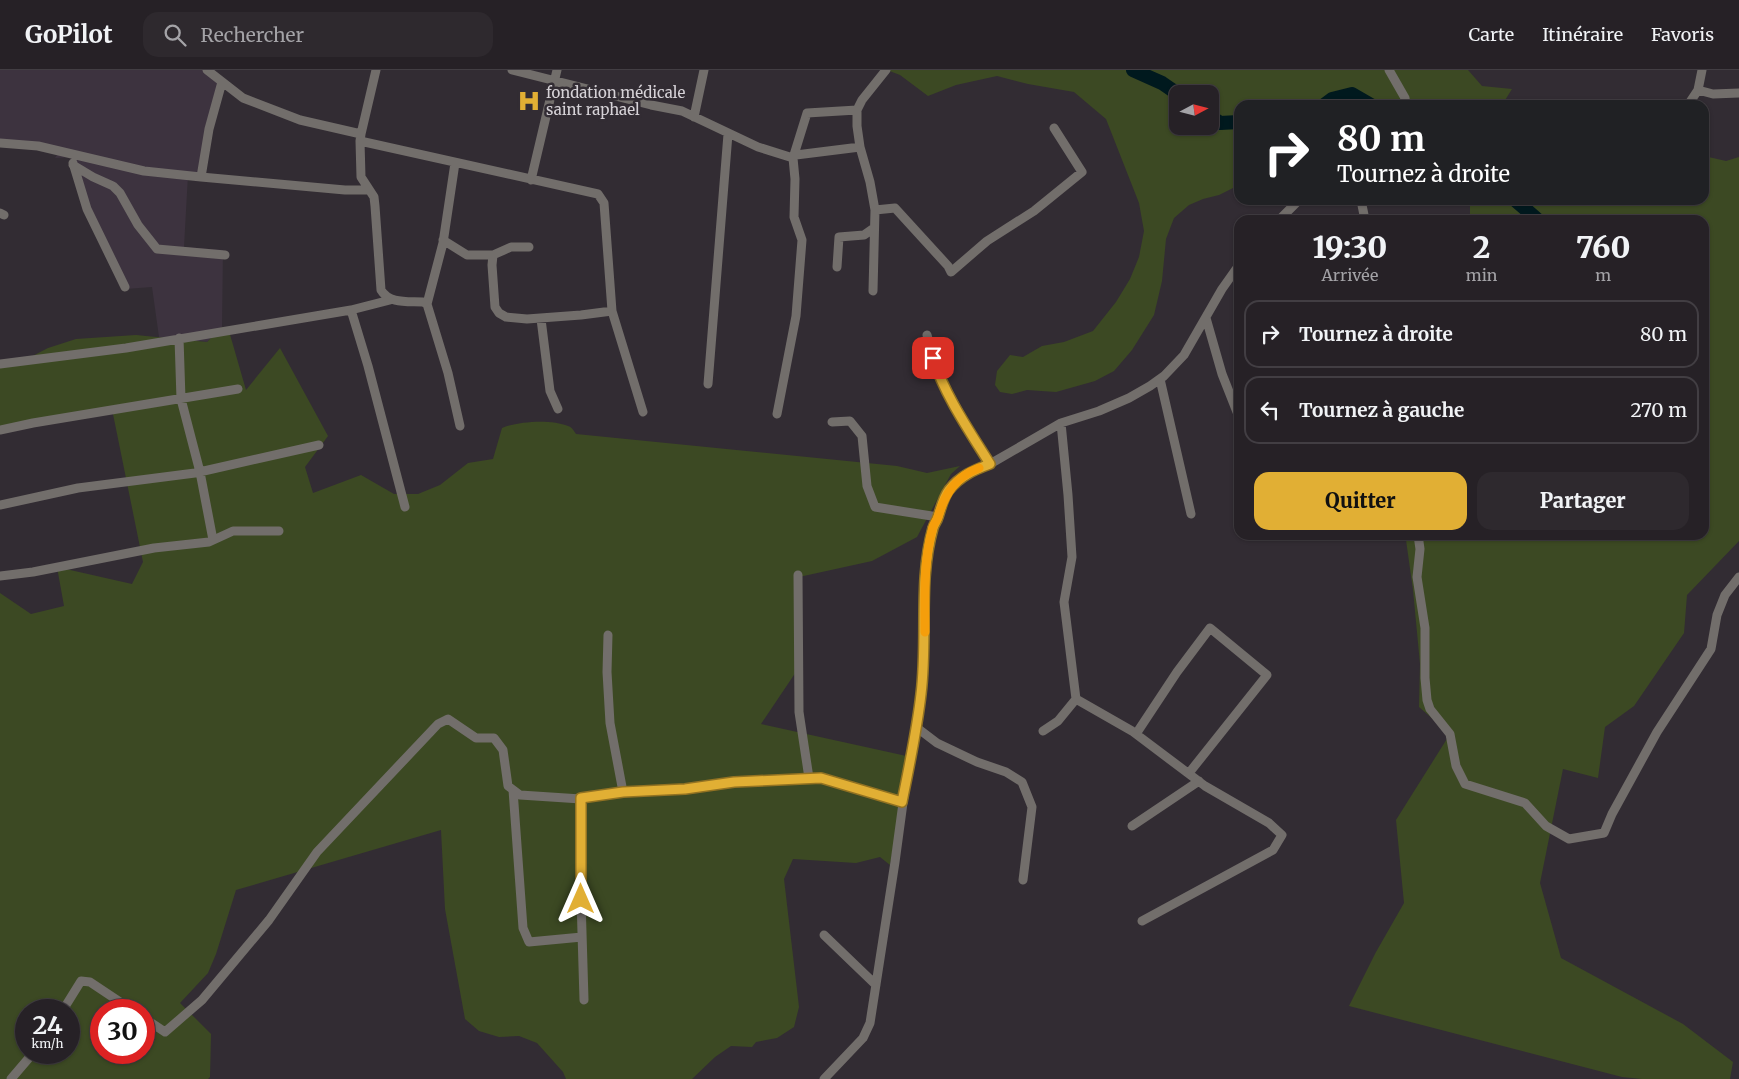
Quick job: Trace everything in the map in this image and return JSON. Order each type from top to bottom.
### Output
[{"type":"street","points":[[207,70],[238,95],[300,120],[455,163],[598,194],[602,198],[612,311],[642,412]]},
{"type":"street","points":[[376,70],[360,138],[361,177],[374,197],[381,290],[390,300]]},
{"type":"street","points":[[512,70],[682,111],[728,134],[793,158]]},
{"type":"street","points":[[531,180],[557,70]]},
{"type":"street","points":[[694,117],[704,70]]},
{"type":"street","points":[[873,292],[875,210],[870,182],[860,146],[857,110],[862,100],[886,70]]},
{"type":"street","points":[[1389,70],[1405,100]]},
{"type":"street","points":[[1691,100],[1698,90],[1702,70]]},
{"type":"street","points":[[202,177],[209,129],[222,82]]},
{"type":"street","points":[[1698,90],[1713,94],[1739,93]]},
{"type":"street","points":[[778,414],[796,316],[802,240],[794,218],[795,179],[793,158],[807,113],[857,110]]},
{"type":"street","points":[[875,210],[895,208],[948,266],[951,272],[987,241],[1034,210],[1082,172],[1054,128]]},
{"type":"street","points":[[708,384],[728,134]]},
{"type":"street","points":[[0,143],[38,146],[144,171],[345,190],[368,190]]},
{"type":"street","points":[[793,158],[796,155],[860,146]]},
{"type":"street","points":[[70,154],[87,209],[125,287]]},
{"type":"street","points":[[455,163],[443,240],[427,304],[448,373],[460,426]]},
{"type":"street","points":[[74,165],[93,177],[113,186],[120,193],[138,225],[157,249],[225,255]]},
{"type":"street","points":[[1284,215],[1294,205]]},
{"type":"street","points":[[837,267],[839,237],[864,235],[874,228]]},
{"type":"street","points":[[443,240],[467,254],[493,255],[511,247],[529,247]]},
{"type":"street","points":[[493,255],[492,266],[496,307],[499,313],[506,317],[541,319],[612,311]]},
{"type":"street","points":[[824,1079],[863,1038],[870,1024],[896,862],[902,802],[922,693],[927,563],[934,527],[940,508],[949,490],[965,475],[990,464],[1061,424],[1129,398],[1160,380],[1184,355],[1222,289],[1234,272]]},
{"type":"street","points":[[0,364],[126,348],[351,310],[390,300],[423,302],[427,304]]},
{"type":"street","points":[[351,310],[368,366],[405,507]]},
{"type":"street","points":[[1206,318],[1222,374],[1234,404]]},
{"type":"street","points":[[541,319],[550,391],[558,409]]},
{"type":"street","points":[[927,335],[937,372],[990,464]]},
{"type":"street","points":[[179,338],[181,398],[200,472],[213,540]]},
{"type":"street","points":[[1160,380],[1191,514]]},
{"type":"street","points":[[0,430],[238,389]]},
{"type":"street","points":[[832,422],[850,421],[862,436],[867,486],[875,507],[938,517]]},
{"type":"street","points":[[1043,731],[1058,721],[1076,699],[1064,602],[1072,557],[1061,424]]},
{"type":"street","points":[[0,505],[78,488],[200,472],[319,445]]},
{"type":"street","points":[[0,576],[33,572],[154,548],[213,540],[233,531],[279,531]]},
{"type":"street","points":[[1419,540],[1420,549],[1417,577],[1425,628],[1427,700],[1430,710],[1450,734],[1456,766],[1465,784],[1525,803],[1546,826],[1569,839],[1604,833],[1612,814],[1657,732],[1711,649],[1717,615],[1725,595],[1739,577]]},
{"type":"street","points":[[798,575],[799,712],[809,778]]},
{"type":"street","points":[[1136,734],[1177,672],[1210,628],[1267,676],[1189,773]]},
{"type":"street","points":[[608,635],[607,672],[610,722],[623,792]]},
{"type":"street","points":[[1076,699],[1136,734],[1199,781],[1269,823],[1282,835],[1273,850],[1142,921]]},
{"type":"street","points":[[155,1025],[165,1032],[202,1000],[269,920],[317,852],[438,724],[448,719],[476,738],[494,738],[503,750],[508,786],[520,795],[581,798],[623,792],[685,789],[734,782],[821,778],[902,802]]},
{"type":"street","points":[[916,727],[937,744],[977,762],[1006,772],[1022,782],[1032,807],[1023,880]]},
{"type":"street","points":[[1132,826],[1199,781]]},
{"type":"street","points":[[513,790],[522,928],[529,942],[582,937]]},
{"type":"street","points":[[581,798],[584,1000]]},
{"type":"street","points":[[824,935],[876,985]]},
{"type":"street","points":[[70,999],[81,981],[90,982],[116,999]]},
{"type":"street","points":[[11,1079],[24,1064]]},
{"type":"shaded area","points":[[0,70],[207,70],[222,82],[201,177],[188,175],[184,247],[223,250],[222,327],[207,342],[159,337],[152,287],[126,289],[97,233],[74,157],[55,158],[60,151],[0,143]]},
{"type":"green space","points":[[887,70],[1468,70],[1482,86],[1512,89],[1505,100],[1234,100],[1234,188],[1219,195],[1189,205],[1174,218],[1166,239],[1162,281],[1154,315],[1132,350],[1114,371],[1095,381],[1056,392],[1027,390],[1012,394],[1000,392],[995,385],[997,371],[1010,355],[1023,357],[1042,346],[1064,342],[1093,331],[1116,302],[1130,279],[1139,257],[1144,231],[1139,203],[1106,119],[1074,92],[1028,84],[997,76],[956,85],[928,96],[900,75]]},
{"type":"green space","points":[[1709,157],[1726,161],[1739,157],[1739,541],[1687,595],[1684,633],[1634,706],[1605,727],[1598,778],[1563,769],[1540,883],[1561,958],[1683,1024],[1733,1062],[1730,1079],[1642,1079],[1622,1077],[1349,1006],[1376,952],[1404,903],[1396,820],[1450,734],[1419,707],[1420,664],[1406,540],[1709,540],[1709,215],[1470,215],[1470,205],[1709,205]]},
{"type":"green space","points":[[222,327],[229,331],[246,390],[280,348],[328,436],[305,467],[313,493],[361,475],[394,494],[418,494],[440,485],[468,463],[493,459],[502,428],[535,422],[561,424],[571,427],[576,434],[897,466],[927,473],[960,466],[951,474],[917,537],[872,561],[799,577],[800,666],[761,724],[911,757],[890,865],[880,857],[856,863],[793,859],[784,879],[799,1007],[794,1027],[777,1038],[756,1042],[752,1047],[731,1046],[715,1057],[692,1079],[566,1079],[563,1072],[537,1043],[519,1036],[499,1037],[479,1031],[465,1019],[445,909],[441,830],[236,890],[216,954],[208,973],[180,1003],[211,1034],[210,1077],[208,1079],[0,1079],[0,593],[31,614],[64,606],[57,567],[132,584],[143,562],[113,414],[84,414],[0,432],[0,362],[21,362],[48,348],[76,339],[136,335],[207,342]]},
{"type":"waterway","points":[[1133,70],[1169,88]]},
{"type":"waterway","points":[[1331,100],[1352,94],[1362,100]]},
{"type":"waterway","points":[[1219,122],[1234,122]]},
{"type":"waterway","points":[[1521,205],[1532,215]]},
{"type":"slow traffic","points":[[925,632],[925,582],[928,554],[940,508],[949,490],[965,475],[979,468]]},
{"type":"place","name":"fondation médicale saint raphael","points":[[529,101]]},
{"type":"route","points":[[581,899],[581,798],[623,792],[685,789],[734,782],[821,778],[902,802],[922,693],[925,638],[925,582],[928,554],[934,527],[940,508],[949,490],[965,475],[990,464],[937,372],[933,358]]}]
